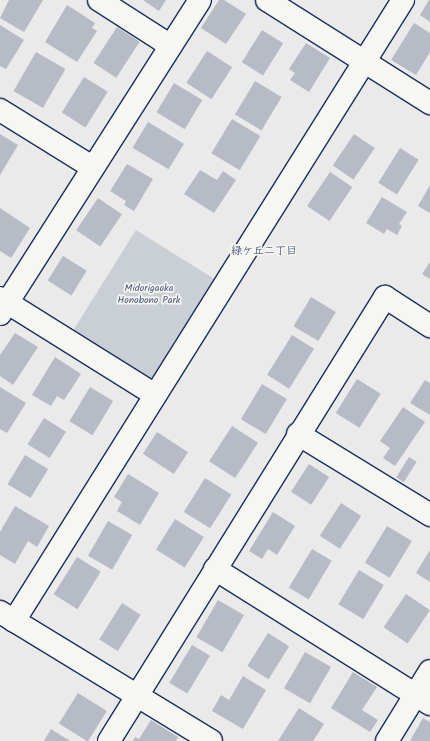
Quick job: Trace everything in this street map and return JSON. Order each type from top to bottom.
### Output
[{"type":"street","points":[[99,0],[171,46]]},
{"type":"street","points":[[155,395],[2,305],[200,0]]},
{"type":"street","points":[[266,0],[430,103]]},
{"type":"street","points":[[211,741],[7,617],[155,395],[403,0]]},
{"type":"street","points":[[0,110],[92,167]]},
{"type":"street","points":[[109,741],[384,297],[430,326]]},
{"type":"street","points":[[298,434],[430,515]]},
{"type":"street","points":[[215,569],[423,699]]},
{"type":"street","points":[[387,741],[423,699],[430,671]]},
{"type":"green space","name":"Midorigaoka Honobono Park","points":[[136,230],[214,279],[151,379],[73,330]]},
{"type":"building","points":[[9,0],[43,0],[24,32],[0,18]]},
{"type":"building","points":[[143,0],[166,0],[159,11]]},
{"type":"building","points":[[219,0],[224,0],[246,14],[226,44],[201,28]]},
{"type":"building","points":[[430,0],[430,22],[420,15]]},
{"type":"building","points":[[67,5],[95,23],[92,28],[97,31],[77,62],[45,42]]},
{"type":"building","points":[[414,23],[430,33],[430,52],[416,75],[391,60]]},
{"type":"building","points":[[0,25],[24,40],[6,69],[0,66]]},
{"type":"building","points":[[117,27],[140,42],[116,78],[94,63]]},
{"type":"building","points":[[262,30],[283,43],[263,75],[242,62]]},
{"type":"building","points":[[306,43],[330,58],[309,92],[290,80],[295,73],[289,69]]},
{"type":"building","points":[[207,51],[232,67],[211,99],[186,83]]},
{"type":"building","points":[[36,52],[65,69],[43,108],[14,91]]},
{"type":"building","points":[[84,77],[108,92],[85,127],[62,113]]},
{"type":"building","points":[[255,81],[282,97],[261,130],[235,114]]},
{"type":"building","points":[[174,83],[202,100],[185,129],[156,112]]},
{"type":"building","points":[[232,119],[260,136],[240,170],[211,153]]},
{"type":"building","points":[[148,122],[184,144],[169,169],[133,148]]},
{"type":"building","points":[[0,134],[18,145],[0,175]]},
{"type":"building","points":[[354,134],[375,148],[353,179],[333,166]]},
{"type":"building","points":[[400,148],[419,160],[397,194],[378,183]]},
{"type":"building","points":[[127,164],[153,179],[134,211],[124,205],[126,201],[110,191]]},
{"type":"building","points":[[200,170],[217,180],[223,171],[236,180],[214,213],[184,194]]},
{"type":"building","points":[[330,172],[352,187],[329,221],[307,206]]},
{"type":"building","points":[[430,185],[430,213],[418,206]]},
{"type":"building","points":[[382,197],[407,212],[399,224],[402,226],[397,235],[387,229],[384,234],[366,223]]},
{"type":"building","points":[[98,198],[122,214],[100,247],[76,230]]},
{"type":"building","points":[[0,208],[30,228],[11,258],[0,251]]},
{"type":"building","points":[[63,256],[87,271],[71,295],[48,281]]},
{"type":"building","points":[[430,262],[430,279],[422,274]]},
{"type":"building","points":[[311,297],[336,312],[318,341],[293,326]]},
{"type":"building","points":[[15,333],[38,347],[13,385],[0,376],[0,355]]},
{"type":"building","points":[[292,335],[314,349],[289,389],[267,375]]},
{"type":"building","points":[[55,357],[81,374],[64,400],[57,396],[51,406],[32,395]]},
{"type":"building","points":[[357,379],[381,394],[360,428],[336,413]]},
{"type":"building","points":[[425,380],[430,383],[430,415],[410,403]]},
{"type":"building","points":[[262,384],[287,399],[266,434],[241,419]]},
{"type":"building","points":[[0,387],[26,403],[7,433],[0,429]]},
{"type":"building","points":[[90,387],[113,401],[93,435],[69,421]]},
{"type":"building","points":[[403,407],[425,422],[395,466],[383,458],[390,448],[380,441]]},
{"type":"building","points":[[44,418],[66,432],[50,458],[28,444]]},
{"type":"building","points":[[232,426],[258,443],[235,478],[209,461]]},
{"type":"building","points":[[157,432],[188,452],[174,474],[143,454]]},
{"type":"building","points":[[25,455],[48,469],[31,498],[7,484]]},
{"type":"building","points":[[409,457],[417,462],[404,482],[396,477]]},
{"type":"building","points":[[309,464],[329,477],[311,505],[291,492]]},
{"type":"building","points":[[128,474],[159,493],[140,525],[117,511],[122,502],[114,497]]},
{"type":"building","points":[[205,478],[231,494],[210,528],[184,512]]},
{"type":"building","points":[[341,503],[361,516],[340,549],[320,536]]},
{"type":"building","points":[[15,506],[49,526],[37,547],[28,541],[15,564],[0,555],[0,532]]},
{"type":"building","points":[[273,512],[295,526],[277,555],[268,549],[262,559],[249,551]]},
{"type":"building","points":[[175,519],[204,537],[185,568],[156,550]]},
{"type":"building","points":[[108,521],[132,535],[112,570],[88,556]]},
{"type":"building","points":[[387,526],[412,541],[390,578],[365,563]]},
{"type":"building","points":[[312,549],[332,561],[309,599],[289,588]]},
{"type":"building","points":[[430,550],[430,582],[416,573]]},
{"type":"building","points":[[77,557],[101,572],[77,609],[54,594]]},
{"type":"building","points":[[359,570],[384,585],[363,619],[338,604]]},
{"type":"building","points":[[406,594],[430,610],[408,643],[384,627]]},
{"type":"building","points":[[218,600],[244,615],[222,652],[196,637]]},
{"type":"building","points":[[122,603],[141,615],[118,651],[99,639]]},
{"type":"building","points":[[268,633],[289,646],[269,679],[247,666]]},
{"type":"building","points":[[192,645],[210,656],[187,694],[169,683]]},
{"type":"building","points":[[305,652],[331,667],[310,703],[284,688]]},
{"type":"building","points":[[353,672],[377,687],[362,710],[378,720],[370,732],[331,708]]},
{"type":"building","points":[[243,676],[266,690],[243,729],[212,711],[221,695],[229,700]]},
{"type":"building","points":[[78,693],[107,711],[88,741],[59,724]]},
{"type":"building","points":[[299,708],[324,724],[313,741],[278,741]]},
{"type":"building","points":[[423,718],[430,722],[430,741],[410,741]]},
{"type":"building","points":[[151,720],[178,737],[176,741],[133,741],[135,737],[139,739]]},
{"type":"building","points":[[51,729],[70,741],[44,741]]},
{"type":"district","name":"緑ケ丘二丁目","points":[[264,251]]}]
